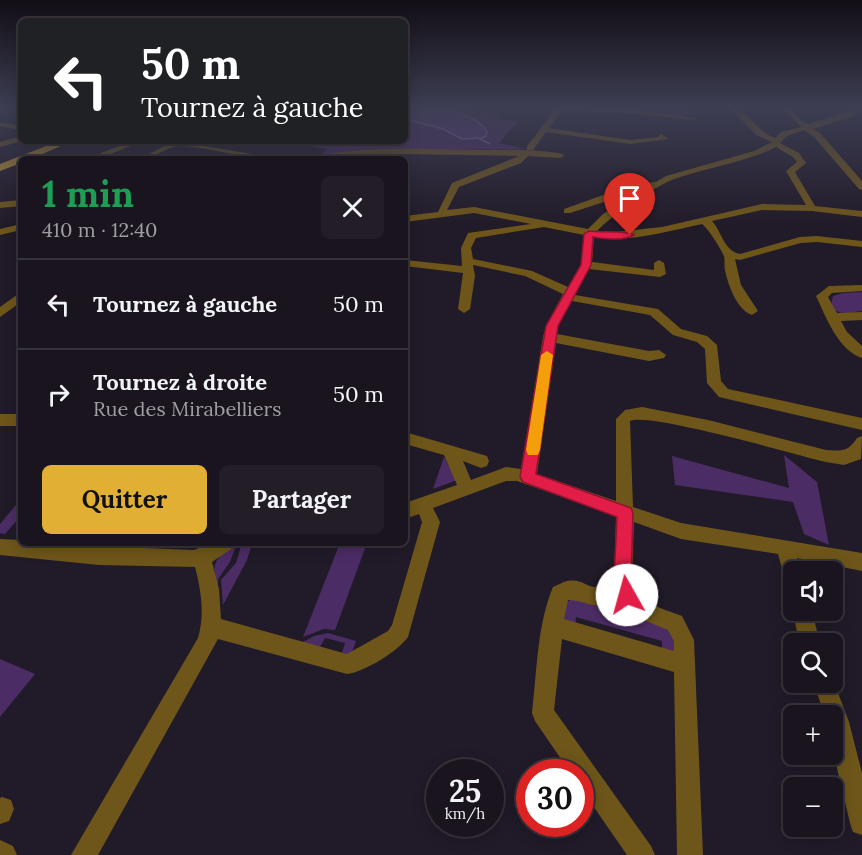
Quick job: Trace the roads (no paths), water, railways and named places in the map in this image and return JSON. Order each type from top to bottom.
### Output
[{"type":"main road","points":[[30,156],[52,147]]},
{"type":"main road","points":[[0,168],[18,161]]},
{"type":"street","points":[[98,156],[123,147]]},
{"type":"street","points":[[150,156],[167,147]]},
{"type":"street","points":[[191,147],[250,156]]},
{"type":"street","points":[[443,213],[442,210],[455,185],[514,163],[531,147]]},
{"type":"street","points":[[520,476],[549,337],[555,319],[586,265],[589,234],[606,216],[657,185],[680,174],[757,153],[768,147]]},
{"type":"street","points":[[784,147],[794,153],[802,163],[789,171],[812,208]]},
{"type":"street","points":[[827,147],[862,187]]},
{"type":"street","points":[[335,156],[361,152],[528,151],[560,156]]},
{"type":"street","points":[[567,211],[637,186],[657,185]]},
{"type":"street","points":[[0,205],[18,203]]},
{"type":"street","points":[[408,219],[474,210],[606,236],[630,235],[672,228],[702,219],[762,207],[812,208],[862,214]]},
{"type":"street","points":[[702,219],[714,228],[729,255],[731,269],[744,305],[752,311]]},
{"type":"street","points":[[464,309],[468,265],[466,249],[474,234],[525,230],[541,224]]},
{"type":"street","points":[[0,232],[18,228]]},
{"type":"street","points":[[729,255],[740,257],[809,239],[862,244]]},
{"type":"street","points":[[408,263],[468,265],[528,273],[568,295],[654,312],[677,332],[702,339],[711,345],[714,383],[724,393],[862,424]]},
{"type":"street","points":[[586,265],[660,274],[659,263]]},
{"type":"street","points":[[862,288],[839,288],[825,292],[822,296],[842,335],[862,353]]},
{"type":"street","points":[[0,295],[18,296]]},
{"type":"street","points":[[0,313],[18,298]]},
{"type":"street","points":[[833,317],[862,316]]},
{"type":"street","points":[[549,337],[649,356],[660,355]]},
{"type":"street","points":[[690,855],[684,640],[675,623],[636,607],[627,595],[623,581],[625,513],[622,421],[630,414],[642,413],[708,426],[826,456],[851,457],[862,442]]},
{"type":"street","points":[[0,420],[18,420]]},
{"type":"street","points":[[408,439],[481,461]]},
{"type":"street","points":[[450,450],[467,489]]},
{"type":"street","points":[[212,629],[224,629],[347,664],[354,663],[395,638],[401,630],[431,522],[414,507],[467,489],[520,476],[689,533],[785,547],[862,562]]},
{"type":"street","points":[[0,547],[103,549],[202,558],[221,546]]},
{"type":"street","points":[[785,547],[789,561]]},
{"type":"street","points":[[84,855],[207,642],[212,629],[202,558]]},
{"type":"street","points":[[623,581],[604,597],[562,591],[557,600],[543,713],[642,855]]},
{"type":"street","points":[[553,626],[685,665]]},
{"type":"street","points":[[828,693],[838,722],[862,823]]}]
